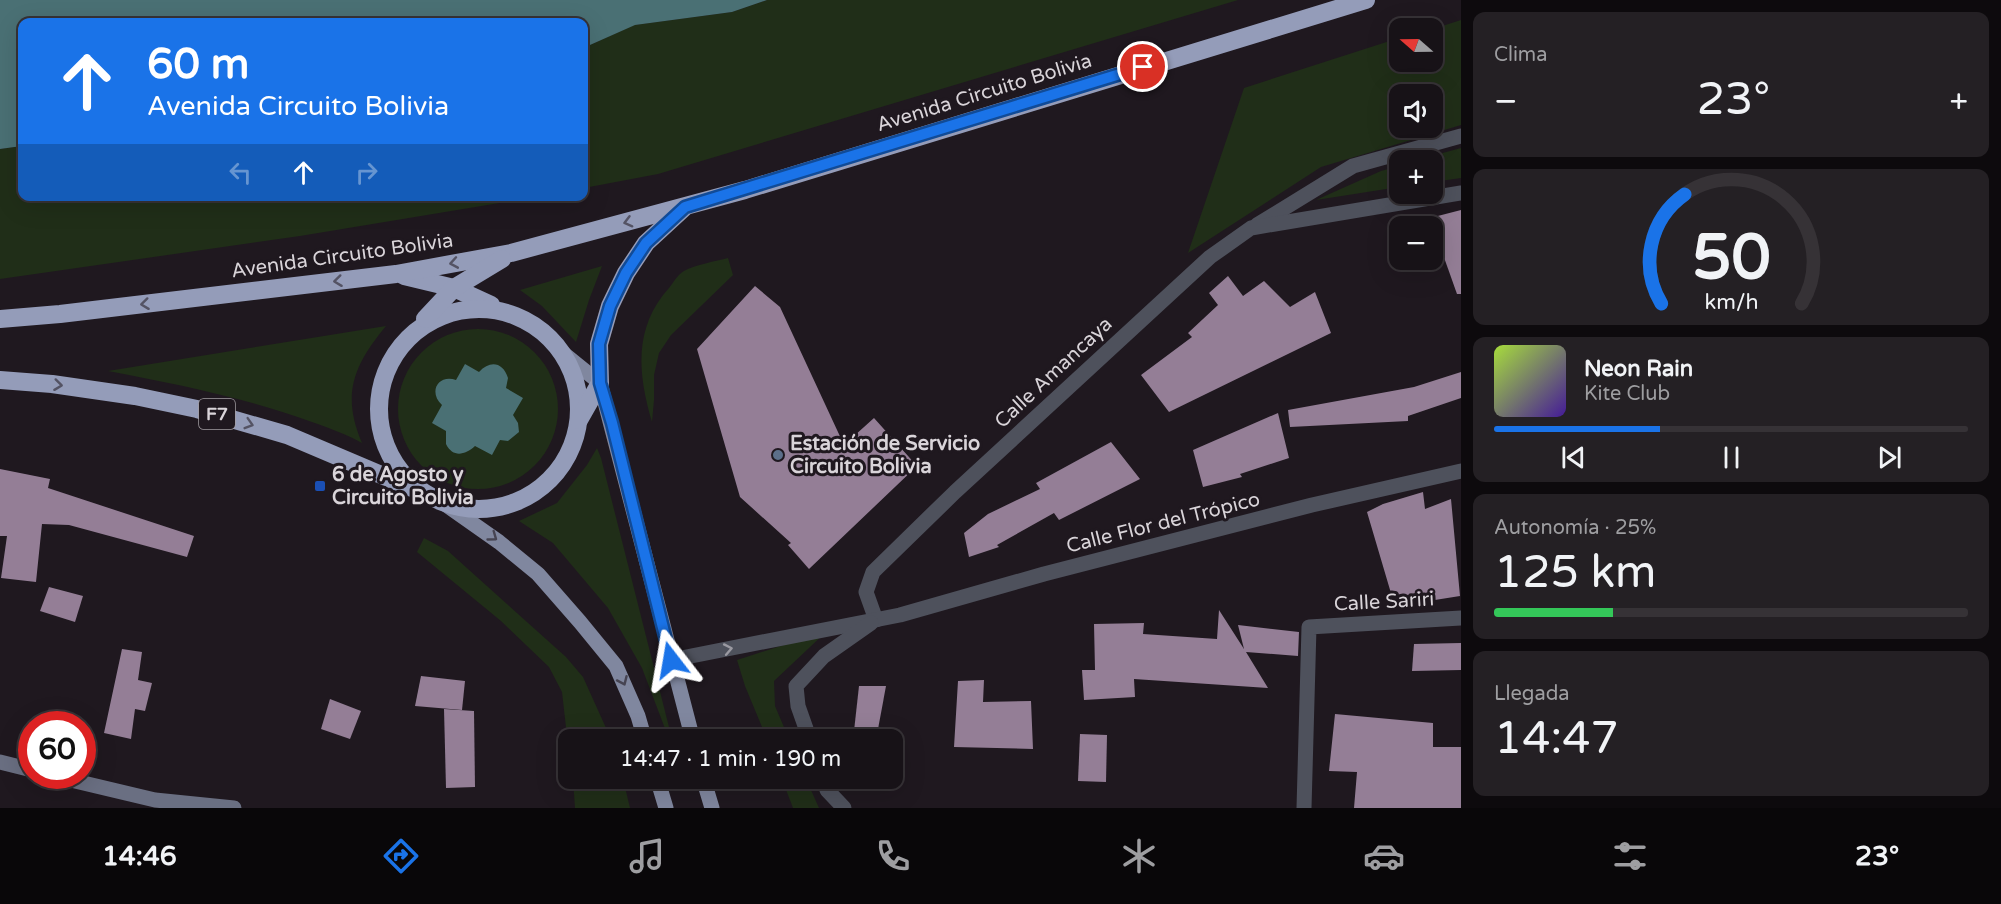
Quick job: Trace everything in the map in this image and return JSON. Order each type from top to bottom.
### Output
[{"type":"highway","name":"Avenida Circuito Bolivia","points":[[0,319],[396,274],[511,253],[685,207],[1366,0]]},
{"type":"highway","name":"Avenida Circuito Bolivia","points":[[600,383],[599,344],[610,306],[626,273],[646,243],[685,207]]},
{"type":"highway","points":[[413,333],[454,288],[511,253]]},
{"type":"highway","points":[[396,274],[454,288],[507,312]]},
{"type":"highway","name":"F7","points":[[0,380],[52,384],[135,396],[197,409],[287,435],[445,504],[461,508],[485,509],[510,504],[524,498],[544,484],[561,466],[576,437],[579,403],[572,369],[550,337],[534,323],[507,312],[474,308],[458,310],[441,315],[413,333],[402,344],[386,371],[379,401],[379,416],[385,445],[392,459],[410,482],[422,492]]},
{"type":"highway","name":"F7","points":[[578,421],[600,383]]},
{"type":"main road","name":"F7","points":[[563,353],[600,383]]},
{"type":"main road","points":[[600,383],[690,729]]},
{"type":"main road","name":"F7","points":[[445,504],[499,542],[538,574],[580,622],[616,666],[642,729]]},
{"type":"main road","points":[[660,789],[666,808]]},
{"type":"main road","points":[[707,789],[712,808]]},
{"type":"street","points":[[1251,228],[1353,166],[1461,136]]},
{"type":"street","name":"Calle Amancaya","points":[[876,620],[866,592],[873,572],[955,492],[1210,256],[1251,228],[1461,193]]},
{"type":"street","name":"Calle Flor del Trópico","points":[[876,620],[1267,517],[1461,471]]},
{"type":"street","name":"Calle Sariri","points":[[1304,808],[1309,627],[1461,618]]},
{"type":"street","points":[[671,660],[876,620]]},
{"type":"street","points":[[806,729],[798,706],[796,686],[824,656],[876,620]]},
{"type":"street","points":[[0,762],[18,766]]},
{"type":"street","points":[[96,788],[154,804],[234,808]]},
{"type":"street","points":[[827,789],[844,808]]},
{"type":"green space","points":[[767,0],[1238,0],[658,174],[588,187],[588,47],[634,25],[732,12]]},
{"type":"green space","points":[[1461,20],[1461,125],[1443,130],[1443,84],[1389,84],[1389,138],[1418,138],[1321,167],[1188,253],[1244,88],[1389,41],[1389,72],[1443,72],[1443,26]]},
{"type":"green space","points":[[18,147],[18,201],[512,201],[300,236],[0,279],[0,149]]},
{"type":"green space","points":[[1461,148],[1461,178],[1443,181],[1443,153]]},
{"type":"green space","points":[[1389,169],[1389,189],[1316,200]]},
{"type":"green space","points":[[728,258],[733,275],[671,335],[659,353],[654,375],[652,422],[642,369],[644,335],[649,319],[657,303],[682,272]]},
{"type":"green space","points":[[602,266],[576,342],[542,306],[520,290]]},
{"type":"green space","points":[[386,326],[366,354],[354,381],[352,410],[362,443],[287,413],[185,387],[108,371]]},
{"type":"green space","points":[[478,329],[494,330],[509,335],[523,342],[535,352],[545,364],[552,378],[557,393],[557,425],[552,440],[545,454],[535,466],[523,476],[509,483],[494,488],[478,489],[462,488],[447,483],[433,476],[421,466],[411,454],[404,440],[399,425],[398,409],[399,393],[404,378],[411,364],[421,352],[433,342],[447,335],[462,330]]},
{"type":"green space","points":[[597,448],[669,729],[665,729],[642,668],[608,608],[553,543],[519,521],[557,503],[587,465]]},
{"type":"green space","points":[[424,538],[448,551],[566,657],[583,677],[606,729],[566,729],[562,692],[549,667],[501,621],[417,552]]},
{"type":"green space","points":[[827,631],[774,681],[775,706],[785,729],[763,729],[737,660]]},
{"type":"green space","points":[[574,789],[625,789],[630,808],[575,808]]},
{"type":"green space","points":[[786,789],[810,789],[819,808],[793,808]]},
{"type":"water","points":[[0,0],[767,0],[732,12],[635,25],[588,47],[588,18],[18,18],[18,147],[0,149]]},
{"type":"water","points":[[465,364],[479,372],[492,364],[500,366],[508,378],[506,388],[523,398],[513,415],[518,423],[519,432],[508,441],[500,440],[492,455],[475,446],[459,454],[452,451],[446,444],[446,431],[432,423],[442,405],[436,395],[437,385],[444,380],[456,380]]},
{"type":"building","points":[[1461,210],[1461,294],[1457,294],[1443,255],[1443,216],[1438,216]]},
{"type":"building","points":[[1228,276],[1243,296],[1264,281],[1290,307],[1315,292],[1331,333],[1169,412],[1141,375],[1192,337],[1188,333],[1218,305],[1209,293]]},
{"type":"building","points":[[755,286],[780,307],[844,445],[874,418],[917,466],[809,569],[788,545],[791,543],[740,497],[697,349]]},
{"type":"building","points":[[1461,372],[1461,398],[1408,416],[1408,421],[1290,427],[1288,410],[1414,387]]},
{"type":"building","points":[[1278,413],[1289,458],[1240,474],[1242,477],[1203,487],[1193,450]]},
{"type":"building","points":[[1111,442],[1140,479],[1059,520],[1054,513],[997,545],[999,547],[969,557],[964,533],[988,514],[1040,489],[1036,483]]},
{"type":"building","points":[[0,469],[50,479],[48,488],[194,536],[187,557],[69,525],[42,524],[36,582],[1,578],[7,536],[0,536]]},
{"type":"building","points":[[1423,492],[1425,509],[1451,499],[1460,596],[1416,603],[1417,599],[1393,600],[1367,512],[1383,504]]},
{"type":"building","points":[[49,587],[83,596],[75,622],[40,611]]},
{"type":"building","points":[[1219,610],[1244,649],[1238,625],[1299,632],[1298,656],[1246,652],[1268,688],[1134,679],[1135,697],[1084,700],[1082,670],[1095,670],[1094,624],[1144,623],[1143,634],[1217,639]]},
{"type":"building","points":[[1461,643],[1461,670],[1412,671],[1414,644]]},
{"type":"building","points":[[122,649],[142,652],[138,680],[152,683],[145,711],[135,709],[131,739],[104,733]]},
{"type":"building","points":[[421,676],[465,681],[462,710],[415,706]]},
{"type":"building","points":[[984,680],[983,702],[1031,701],[1033,749],[954,747],[958,681]]},
{"type":"building","points":[[859,686],[886,686],[878,729],[854,729]]},
{"type":"building","points":[[330,699],[361,711],[350,739],[321,729]]},
{"type":"building","points":[[444,709],[474,711],[475,787],[446,788]]},
{"type":"building","points":[[1335,714],[1433,723],[1433,747],[1461,747],[1461,808],[1354,808],[1357,772],[1329,771]]},
{"type":"building","points":[[1080,734],[1107,735],[1106,782],[1078,781]]},
{"type":"place","name":"Estación de Servicio Circuito Bolivia","points":[[778,455]]},
{"type":"place","name":"6 de Agosto y Circuito Bolivia","points":[[320,486]]},
{"type":"route","points":[[671,660],[600,383],[599,344],[610,306],[626,273],[646,243],[685,207],[1143,67]]}]
